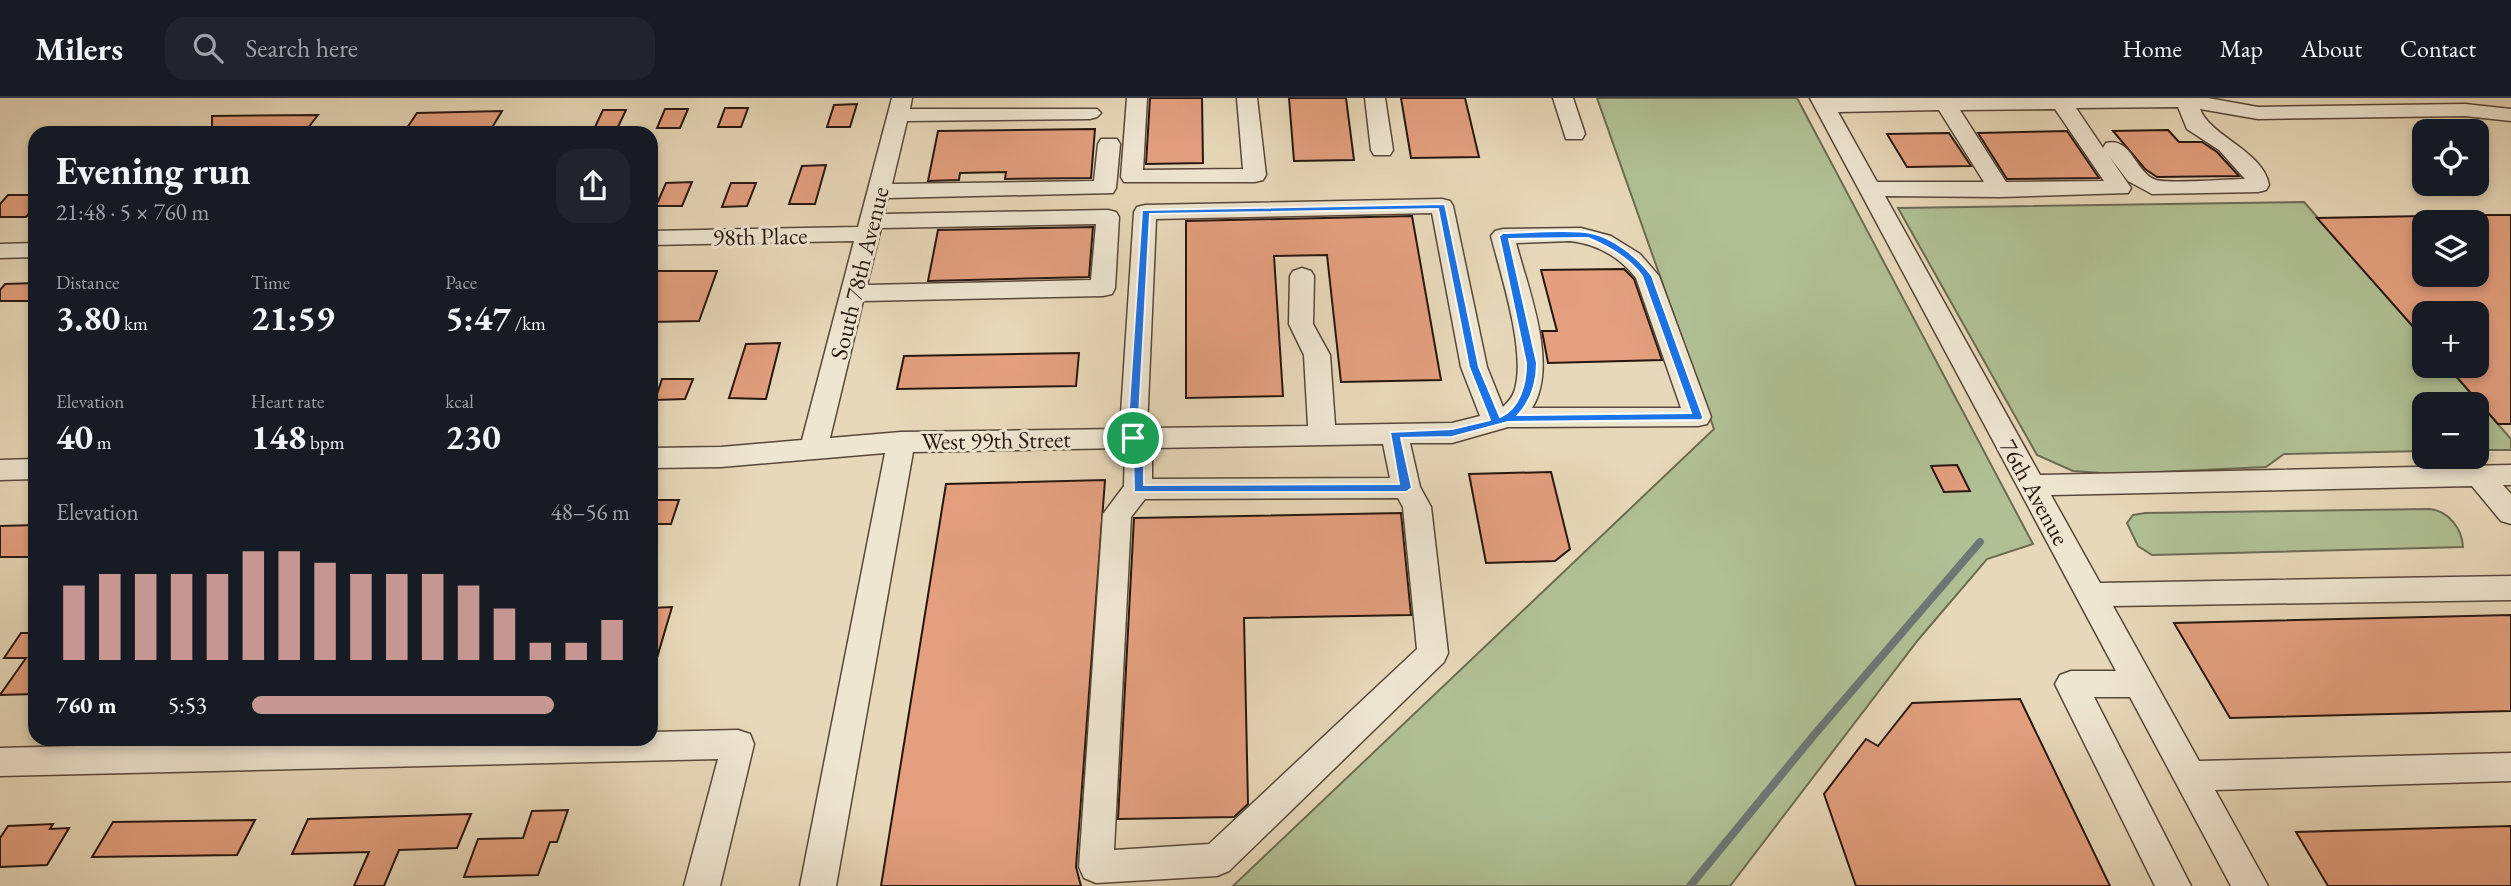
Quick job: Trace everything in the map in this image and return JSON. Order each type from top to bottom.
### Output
[{"type":"street","points":[[1137,98],[1132,177],[1255,175],[1247,98]]},
{"type":"street","points":[[1375,98],[1382,150]]},
{"type":"street","points":[[1563,98],[1574,134]]},
{"type":"street","points":[[2059,101],[2136,176],[2152,187],[2258,185],[2257,178],[2227,145],[2195,124],[2192,99]]},
{"type":"street","points":[[1822,102],[2192,99],[2259,113],[2465,110],[2511,115]]},
{"type":"street","points":[[1944,101],[2000,190]]},
{"type":"street","points":[[1870,189],[2120,188],[2059,101]]},
{"type":"street","name":"76th Avenue","points":[[1822,102],[2250,886]]},
{"type":"street","points":[[901,106],[1090,113]]},
{"type":"street","name":"South 78th Avenue","points":[[814,448],[901,106]]},
{"type":"street","points":[[880,191],[1105,188],[1109,144]]},
{"type":"street","points":[[1394,434],[1406,488],[1417,507],[1433,653],[1217,860],[1096,867],[1117,514],[1138,489],[1136,438],[1145,212],[1442,206],[1474,367],[1502,420]]},
{"type":"street","name":"98th Place","points":[[658,238],[1108,217],[1103,288],[855,293]]},
{"type":"street","name":"West 99th Street","points":[[658,458],[721,457],[901,442],[1452,433],[1502,420],[1698,417],[1647,276],[1641,268],[1609,244],[1589,235],[1503,236],[1531,363],[1530,387],[1524,402],[1502,420]]},
{"type":"street","points":[[0,251],[28,250]]},
{"type":"street","points":[[1302,276],[1301,324],[1317,355],[1322,435]]},
{"type":"street","points":[[818,886],[901,442]]},
{"type":"street","points":[[0,470],[28,470]]},
{"type":"street","points":[[2031,485],[2511,475]]},
{"type":"street","points":[[2479,476],[2511,513]]},
{"type":"street","points":[[1138,489],[1406,488]]},
{"type":"street","points":[[2092,596],[2511,588]]},
{"type":"street","points":[[2140,684],[2071,684],[2173,886]]},
{"type":"street","points":[[658,746],[738,744],[702,886]]},
{"type":"street","points":[[0,762],[656,746]]},
{"type":"street","points":[[2190,776],[2511,768]]},
{"type":"green space","points":[[1597,98],[1797,98],[2033,544],[1987,559],[1918,640],[1730,886],[1233,886],[1714,429]]},
{"type":"green space","points":[[2304,202],[2412,325],[2412,378],[2458,378],[2470,392],[2412,392],[2412,451],[2284,454],[2266,467],[2115,474],[2073,471],[2037,455],[1898,208]]},
{"type":"green space","points":[[2489,414],[2511,439],[2511,450],[2489,450]]},
{"type":"green space","points":[[2430,509],[2443,513],[2453,522],[2460,533],[2463,547],[2152,555],[2138,546],[2127,523],[2133,515],[2145,513]]},
{"type":"building","points":[[1150,98],[1202,98],[1203,163],[1146,164]]},
{"type":"building","points":[[1289,98],[1346,98],[1354,160],[1294,161]]},
{"type":"building","points":[[1401,98],[1465,98],[1479,157],[1411,158]]},
{"type":"building","points":[[857,104],[850,127],[827,127],[834,105]]},
{"type":"building","points":[[725,108],[748,108],[741,127],[718,127]]},
{"type":"building","points":[[665,109],[688,109],[680,128],[658,126]]},
{"type":"building","points":[[603,110],[626,110],[618,126],[595,126]]},
{"type":"building","points":[[502,111],[493,126],[408,126],[417,113]]},
{"type":"building","points":[[318,115],[309,126],[212,126],[212,116]]},
{"type":"building","points":[[1095,129],[1091,178],[1005,179],[1006,172],[960,173],[959,180],[928,181],[938,131]]},
{"type":"building","points":[[2168,130],[2179,142],[2202,142],[2217,152],[2239,176],[2157,177],[2145,169],[2113,131]]},
{"type":"building","points":[[2067,131],[2099,178],[2007,179],[1978,133]]},
{"type":"building","points":[[1949,133],[1971,166],[1907,167],[1887,134]]},
{"type":"building","points":[[826,165],[815,204],[789,204],[802,166]]},
{"type":"building","points":[[692,182],[682,206],[658,206],[666,183]]},
{"type":"building","points":[[731,183],[756,183],[747,206],[722,207]]},
{"type":"building","points":[[8,195],[28,195],[28,215],[0,217],[0,204]]},
{"type":"building","points":[[2489,215],[2511,215],[2511,424],[2498,424],[2489,414],[2489,392],[2470,392],[2458,378],[2489,378],[2489,301],[2412,301],[2412,325],[2317,218],[2412,216],[2412,287],[2489,287]]},
{"type":"building","points":[[1412,216],[1441,380],[1341,382],[1327,255],[1274,256],[1283,396],[1186,398],[1186,221]]},
{"type":"building","points":[[1093,227],[1089,277],[928,281],[938,230]]},
{"type":"building","points":[[1624,269],[1634,279],[1662,360],[1548,363],[1542,331],[1557,331],[1541,270]]},
{"type":"building","points":[[658,271],[717,271],[699,321],[658,322]]},
{"type":"building","points":[[28,283],[28,301],[0,301],[0,290],[5,284]]},
{"type":"building","points":[[780,343],[766,399],[729,398],[746,344]]},
{"type":"building","points":[[1079,353],[1076,386],[897,389],[904,356]]},
{"type":"building","points":[[662,379],[693,379],[685,399],[658,400]]},
{"type":"building","points":[[1957,465],[1970,491],[1944,492],[1931,466]]},
{"type":"building","points":[[1551,472],[1570,549],[1555,561],[1486,563],[1469,474]]},
{"type":"building","points":[[1105,480],[1076,867],[1081,886],[881,886],[946,484]]},
{"type":"building","points":[[658,500],[679,500],[671,524],[658,524]]},
{"type":"building","points":[[1401,513],[1411,615],[1244,618],[1248,804],[1234,817],[1118,819],[1134,518]]},
{"type":"building","points":[[28,525],[28,557],[0,557],[0,526]]},
{"type":"building","points":[[672,607],[658,654],[658,608]]},
{"type":"building","points":[[2511,615],[2511,711],[2230,718],[2174,623]]},
{"type":"building","points":[[21,633],[28,633],[28,694],[0,695],[26,658],[4,658]]},
{"type":"building","points":[[2020,699],[2110,886],[1856,886],[1824,794],[1866,739],[1878,746],[1912,703]]},
{"type":"building","points":[[568,810],[557,842],[550,842],[538,875],[464,877],[478,839],[523,838],[532,811]]},
{"type":"building","points":[[471,814],[457,848],[399,850],[384,886],[354,886],[369,852],[292,854],[308,819]]},
{"type":"building","points":[[255,820],[237,855],[92,857],[113,822]]},
{"type":"building","points":[[53,824],[50,829],[69,828],[47,865],[0,867],[0,838],[8,826]]},
{"type":"building","points":[[2511,826],[2511,886],[2328,886],[2296,832]]},
{"type":"waterway","points":[[1690,886],[1814,735],[1980,542]]},
{"type":"route","points":[[1133,438],[1139,438],[1138,489],[1406,488],[1394,434],[1452,433],[1496,422],[1508,418],[1558,420],[1698,417],[1647,276],[1641,268],[1609,244],[1589,235],[1503,236],[1532,375],[1524,402],[1508,418],[1496,422],[1474,367],[1442,206],[1145,212],[1133,438]]}]
